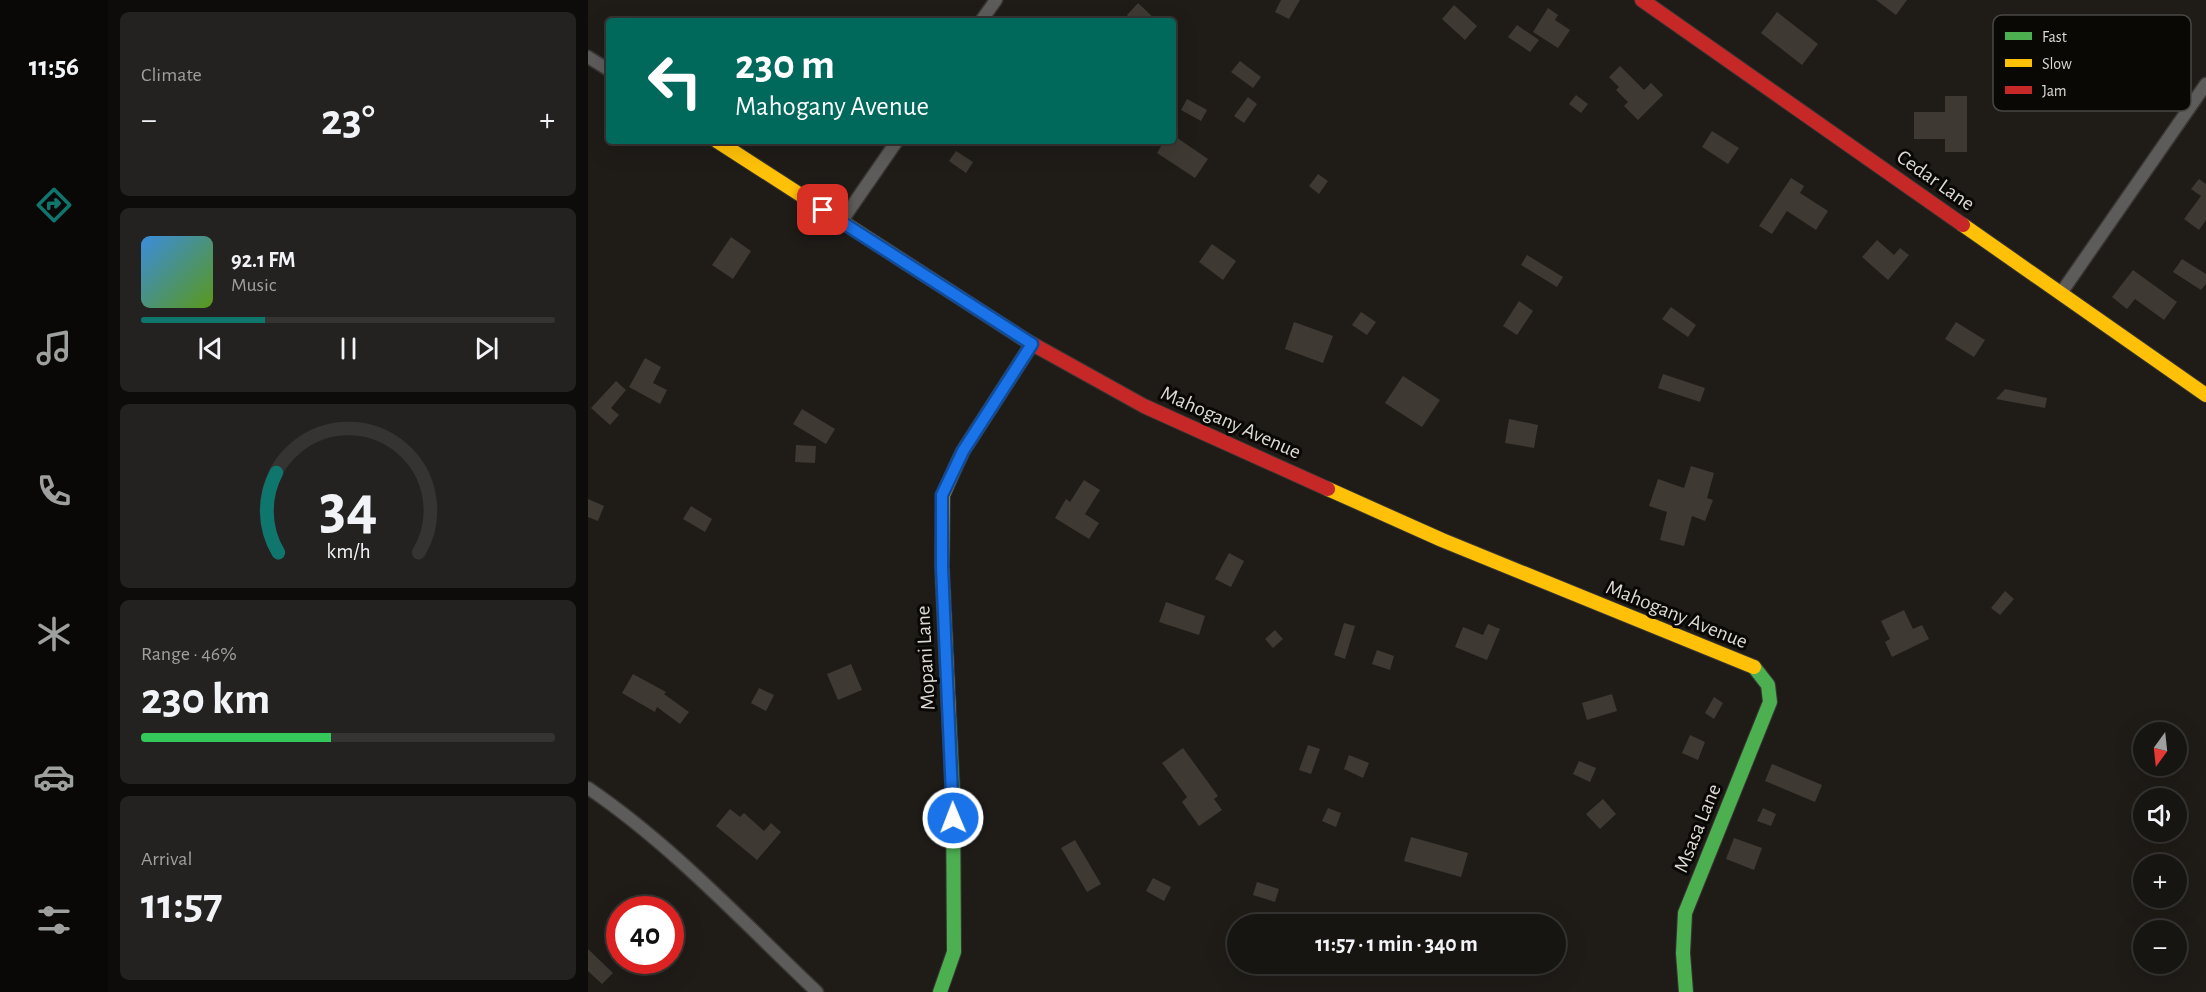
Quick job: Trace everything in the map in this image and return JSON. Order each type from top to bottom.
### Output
[{"type":"street","points":[[983,18],[996,0]]},
{"type":"street","name":"Cedar Lane","points":[[1642,0],[2206,395]]},
{"type":"street","points":[[588,57],[606,68]]},
{"type":"street","points":[[2191,106],[2206,84]]},
{"type":"street","points":[[2061,292],[2187,111]]},
{"type":"street","name":"Mahogany Avenue","points":[[722,144],[1032,344],[1144,406],[1442,540],[1754,667],[1765,680]]},
{"type":"street","points":[[841,222],[895,144]]},
{"type":"street","name":"Mopani Lane","points":[[940,992],[954,952],[953,795],[942,567],[942,495],[963,451],[1032,344]]},
{"type":"street","name":"Msasa Lane","points":[[1686,992],[1683,952],[1685,913],[1770,702],[1765,680]]},
{"type":"street","points":[[588,788],[615,806],[661,844],[817,992]]},
{"type":"building","points":[[1281,0],[1300,0],[1289,19],[1275,12]]},
{"type":"building","points":[[1876,0],[1907,0],[1896,15]]},
{"type":"building","points":[[1138,3],[1154,18],[1130,18],[1127,15]]},
{"type":"building","points":[[1454,5],[1477,26],[1465,40],[1442,19]]},
{"type":"building","points":[[1548,8],[1558,15],[1555,20],[1570,30],[1558,48],[1533,32]]},
{"type":"building","points":[[1777,12],[1818,44],[1802,65],[1761,33]]},
{"type":"building","points":[[1517,25],[1539,40],[1530,52],[1508,37]]},
{"type":"building","points":[[1240,61],[1261,77],[1253,88],[1231,72]]},
{"type":"building","points":[[1620,66],[1644,90],[1651,83],[1663,95],[1638,120],[1624,106],[1628,102],[1616,90],[1619,87],[1609,77]]},
{"type":"building","points":[[1576,95],[1588,104],[1581,113],[1569,104]]},
{"type":"building","points":[[1945,96],[1967,96],[1967,152],[1945,152],[1945,139],[1914,139],[1914,112],[1945,112]]},
{"type":"building","points":[[1248,97],[1257,104],[1244,123],[1234,116]]},
{"type":"building","points":[[1187,99],[1207,110],[1201,121],[1181,110]]},
{"type":"building","points":[[1712,131],[1739,148],[1728,164],[1702,147]]},
{"type":"building","points":[[1176,137],[1208,159],[1195,178],[1157,153],[1162,144],[1176,144]]},
{"type":"building","points":[[956,151],[973,162],[966,173],[949,161]]},
{"type":"building","points":[[1318,174],[1328,181],[1319,194],[1309,186]]},
{"type":"building","points":[[1791,178],[1804,186],[1800,193],[1828,211],[1816,230],[1787,211],[1772,234],[1759,226]]},
{"type":"building","points":[[2199,179],[2206,184],[2206,220],[2199,230],[2184,219],[2201,196],[2191,189]]},
{"type":"building","points":[[731,237],[751,251],[733,279],[712,265]]},
{"type":"building","points":[[1877,240],[1894,255],[1900,248],[1909,255],[1888,280],[1862,257]]},
{"type":"building","points":[[1212,244],[1236,261],[1223,280],[1199,262]]},
{"type":"building","points":[[1527,255],[1563,277],[1557,287],[1521,265]]},
{"type":"building","points":[[2182,259],[2206,274],[2206,284],[2201,290],[2173,272]]},
{"type":"building","points":[[2133,270],[2177,302],[2164,320],[2135,299],[2127,309],[2112,297]]},
{"type":"building","points":[[1519,301],[1533,311],[1517,335],[1503,326]]},
{"type":"building","points":[[1671,307],[1696,325],[1688,337],[1662,319]]},
{"type":"building","points":[[1361,312],[1376,322],[1367,335],[1352,325]]},
{"type":"building","points":[[1294,322],[1333,336],[1323,363],[1285,349]]},
{"type":"building","points":[[1956,322],[1985,340],[1974,357],[1945,339]]},
{"type":"building","points":[[645,358],[661,367],[653,383],[667,390],[660,404],[629,387]]},
{"type":"building","points":[[1663,374],[1705,388],[1700,402],[1658,388]]},
{"type":"building","points":[[1403,376],[1440,400],[1422,427],[1385,403]]},
{"type":"building","points":[[616,381],[626,390],[611,408],[619,415],[610,425],[591,408]]},
{"type":"building","points":[[2005,389],[2047,398],[2045,408],[1996,399]]},
{"type":"building","points":[[802,409],[835,429],[826,444],[793,424]]},
{"type":"building","points":[[1509,419],[1538,425],[1534,448],[1505,443]]},
{"type":"building","points":[[796,445],[816,446],[815,463],[795,462]]},
{"type":"building","points":[[1691,466],[1714,473],[1707,498],[1713,500],[1705,521],[1692,516],[1684,546],[1660,540],[1667,512],[1649,506],[1658,479],[1684,488]]},
{"type":"building","points":[[1084,480],[1100,490],[1085,514],[1099,523],[1089,539],[1055,518],[1066,499],[1070,502]]},
{"type":"building","points":[[588,499],[604,506],[598,521],[588,517]]},
{"type":"building","points":[[691,506],[712,519],[705,532],[683,519]]},
{"type":"building","points":[[1229,553],[1244,561],[1231,587],[1215,579]]},
{"type":"building","points":[[2005,591],[2014,599],[2000,615],[1991,608]]},
{"type":"building","points":[[1166,602],[1205,616],[1199,635],[1159,622]]},
{"type":"building","points":[[1904,610],[1913,629],[1922,625],[1929,639],[1892,657],[1885,642],[1890,639],[1881,621]]},
{"type":"building","points":[[1344,623],[1355,626],[1345,659],[1334,655]]},
{"type":"building","points":[[1488,624],[1500,629],[1487,660],[1455,647],[1463,627],[1483,635]]},
{"type":"building","points":[[1275,630],[1283,639],[1273,648],[1265,639]]},
{"type":"building","points":[[1377,650],[1394,656],[1390,670],[1372,664]]},
{"type":"building","points":[[851,664],[862,690],[838,700],[827,674]]},
{"type":"building","points":[[633,674],[666,692],[664,694],[689,712],[680,724],[657,707],[655,712],[622,693]]},
{"type":"building","points":[[759,688],[774,695],[766,711],[751,703]]},
{"type":"building","points":[[1612,694],[1617,711],[1587,720],[1582,703]]},
{"type":"building","points":[[1714,697],[1723,703],[1714,719],[1705,713]]},
{"type":"building","points":[[1690,735],[1705,742],[1698,760],[1682,753]]},
{"type":"building","points":[[1308,745],[1320,749],[1311,774],[1299,770]]},
{"type":"building","points":[[1183,748],[1218,796],[1214,799],[1222,810],[1199,826],[1182,802],[1187,797],[1162,763]]},
{"type":"building","points":[[1349,755],[1369,763],[1363,778],[1344,769]]},
{"type":"building","points":[[1579,761],[1596,768],[1590,782],[1573,774]]},
{"type":"building","points":[[1772,764],[1822,785],[1815,802],[1765,781]]},
{"type":"building","points":[[1603,799],[1616,814],[1600,829],[1586,814]]},
{"type":"building","points":[[1328,808],[1341,813],[1336,827],[1322,821]]},
{"type":"building","points":[[1763,808],[1776,814],[1771,826],[1757,821]]},
{"type":"building","points":[[730,809],[740,817],[744,813],[764,831],[771,823],[781,832],[757,860],[716,826]]},
{"type":"building","points":[[1411,837],[1468,853],[1461,877],[1404,861]]},
{"type":"building","points":[[1734,838],[1762,848],[1754,870],[1726,859]]},
{"type":"building","points":[[1075,840],[1101,884],[1087,892],[1061,848]]},
{"type":"building","points":[[1153,878],[1171,887],[1164,901],[1146,891]]},
{"type":"building","points":[[1257,882],[1279,889],[1275,902],[1253,895]]},
{"type":"building","points":[[588,949],[606,966],[606,974],[612,974],[602,984],[588,971]]},
{"type":"traffic: fast","points":[[955,468],[963,451],[1032,344]]},
{"type":"traffic: fast","points":[[1686,992],[1683,953],[1685,913],[1770,702],[1768,685],[1754,667]]},
{"type":"traffic: fast","points":[[940,992],[954,952],[953,795],[949,715]]},
{"type":"traffic: slow","points":[[722,144],[1027,341]]},
{"type":"traffic: slow","points":[[1963,225],[2206,395]]},
{"type":"traffic: slow","points":[[949,715],[942,567],[943,495],[955,468]]},
{"type":"traffic: slow","points":[[1328,489],[1442,540],[1754,667]]},
{"type":"traffic: jam","points":[[1642,0],[1963,225]]},
{"type":"traffic: jam","points":[[1027,341],[1144,406],[1328,489]]},
{"type":"route","points":[[823,210],[1032,344],[963,451],[942,495],[942,567],[953,818]]}]
